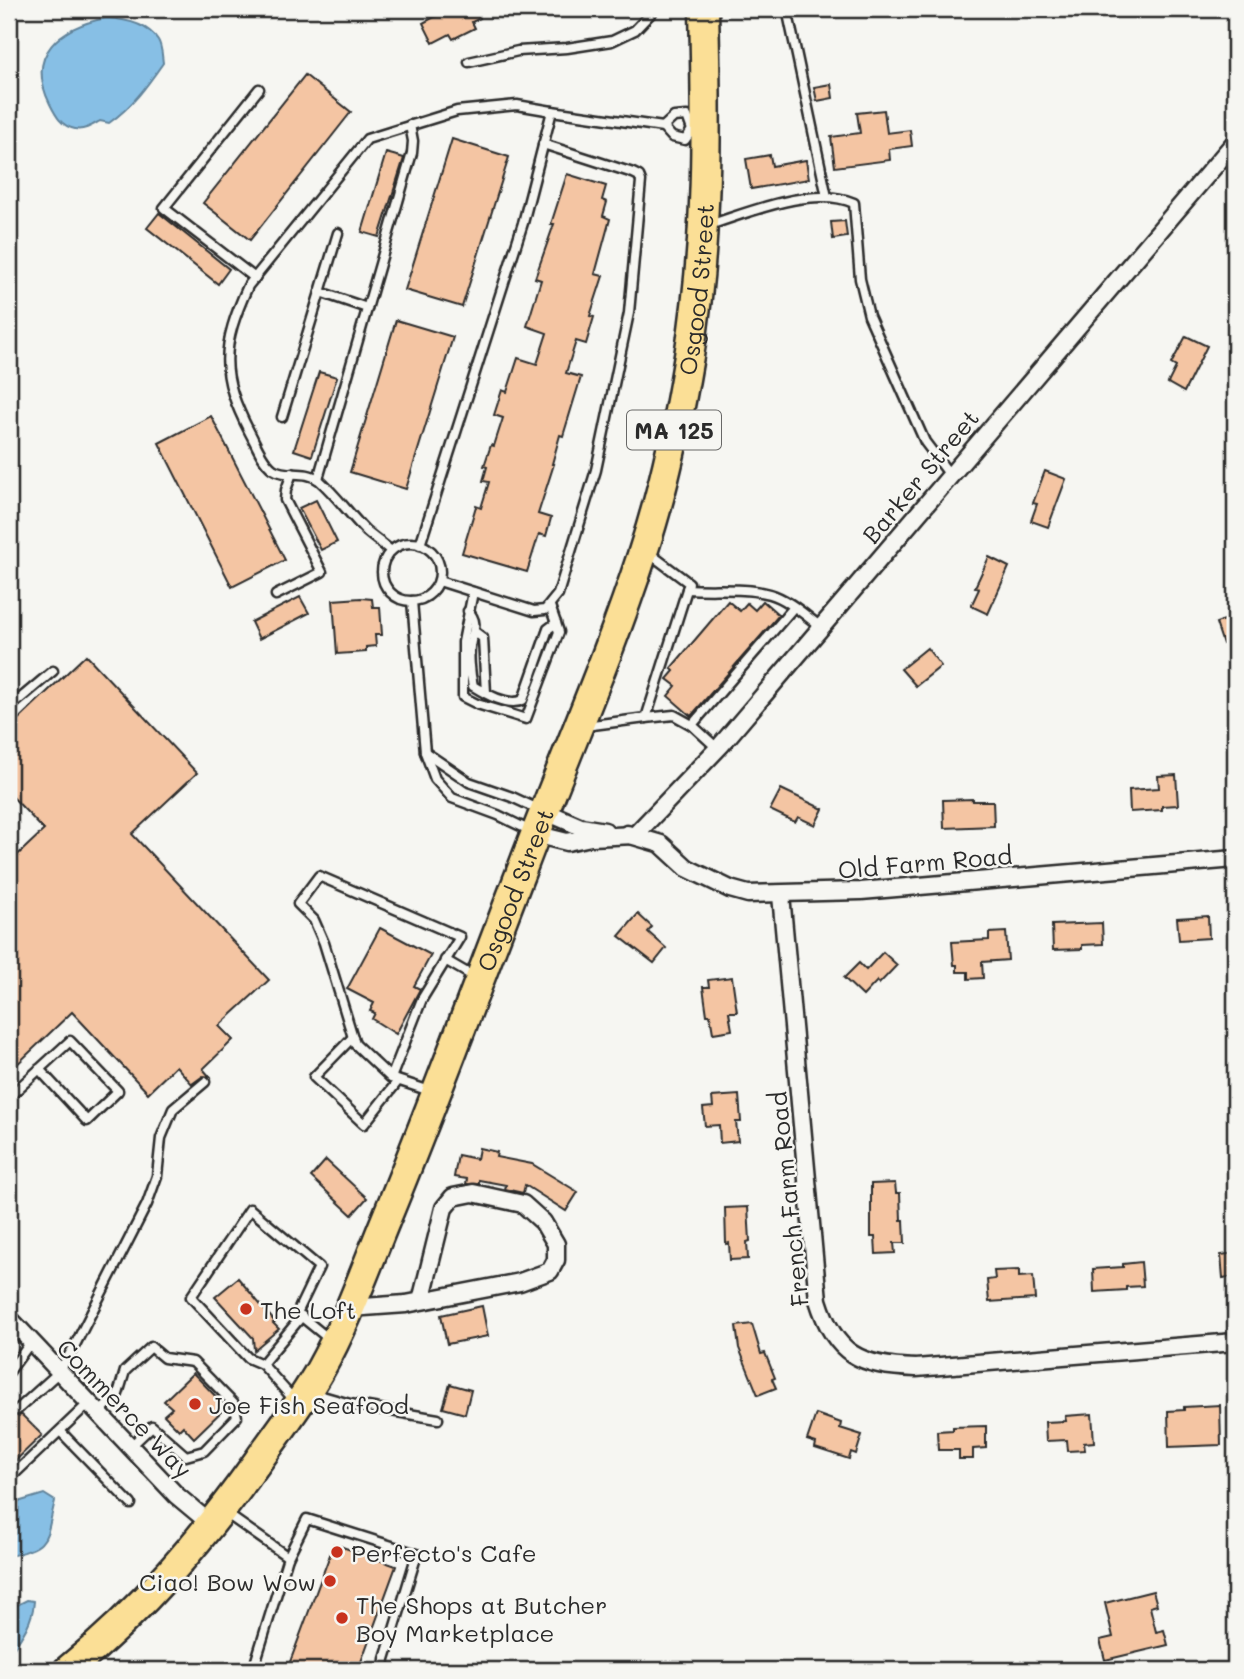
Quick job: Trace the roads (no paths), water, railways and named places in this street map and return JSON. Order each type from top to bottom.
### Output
[{"type":"highway","name":"Osgood Street","points":[[68,1670],[156,1590],[217,1518],[302,1398],[334,1343],[579,727],[644,550],[663,485],[689,355],[702,227],[699,130],[704,9]]},
{"type":"street","name":"Barker Street","points":[[635,835],[717,748],[1235,142]]},
{"type":"street","points":[[540,822],[567,842],[591,837],[635,835]]},
{"type":"street","points":[[540,822],[635,835]]},
{"type":"street","name":"Old Farm Road","points":[[635,835],[661,844],[687,868],[730,889],[748,894],[861,891],[1235,859]]},
{"type":"street","name":"French Farm Road","points":[[781,895],[818,1300],[825,1323],[843,1349],[877,1365],[916,1368],[1235,1342]]},
{"type":"street","points":[[350,1308],[421,1301],[520,1282],[550,1271],[556,1260],[556,1244],[542,1222],[523,1204],[473,1193],[453,1197],[444,1208],[421,1301]]},
{"type":"street","name":"Commerce Way","points":[[9,1318],[176,1495],[217,1518]]},
{"type":"lane","points":[[469,62],[518,51],[567,48],[612,41],[635,30],[655,9]]},
{"type":"lane","points":[[787,9],[827,197]]},
{"type":"lane","points":[[255,278],[164,208],[259,89]]},
{"type":"lane","points":[[391,551],[367,531],[318,479],[272,468],[240,413],[229,387],[226,361],[229,332],[240,304],[255,278],[367,139],[457,111],[517,105],[663,127],[672,137],[685,140],[699,130],[687,116],[674,117],[663,127]]},
{"type":"lane","points":[[420,545],[523,223],[552,111]]},
{"type":"lane","points":[[318,479],[412,153],[410,125]]},
{"type":"lane","points":[[439,581],[534,611],[545,610],[558,593],[596,470],[629,313],[641,181],[639,176],[633,173],[543,144]]},
{"type":"lane","points":[[702,227],[776,204],[827,197],[841,197],[854,203],[860,279],[869,316],[925,442],[950,475]]},
{"type":"lane","points":[[282,417],[338,233]]},
{"type":"lane","points":[[320,292],[366,308]]},
{"type":"lane","points":[[276,595],[322,572],[285,500],[292,472]]},
{"type":"lane","points":[[408,543],[420,545],[434,554],[439,562],[439,581],[428,596],[412,601],[400,599],[386,586],[383,568],[391,551],[408,543]]},
{"type":"lane","points":[[644,550],[689,583],[646,718]]},
{"type":"lane","points":[[687,589],[743,590],[772,594],[821,626]]},
{"type":"lane","points":[[473,592],[463,642],[463,697],[477,705],[526,719],[559,632],[550,606]]},
{"type":"lane","points":[[412,601],[425,752],[435,779],[452,798],[498,815],[540,822]]},
{"type":"lane","points":[[692,725],[794,607]]},
{"type":"lane","points":[[468,611],[474,617],[475,632],[470,642],[473,686],[508,702],[523,700],[548,629],[556,623]]},
{"type":"lane","points":[[475,632],[483,638],[486,693]]},
{"type":"lane","points":[[9,708],[52,671]]},
{"type":"lane","points":[[579,727],[674,715],[692,725],[717,748]]},
{"type":"lane","points":[[425,752],[469,782],[512,797],[540,822]]},
{"type":"lane","points":[[352,1037],[314,1077],[364,1124],[395,1080],[422,999],[460,937],[319,876],[298,904],[314,920],[324,943],[355,1044],[395,1080],[435,1093]]},
{"type":"lane","points":[[445,960],[480,979]]},
{"type":"lane","points":[[9,1097],[39,1069],[70,1041],[118,1091],[87,1121],[39,1069]]},
{"type":"lane","points":[[17,1410],[59,1372],[147,1204],[157,1176],[161,1138],[173,1109],[205,1082]]},
{"type":"lane","points":[[334,1343],[298,1313],[319,1267],[250,1209],[191,1297],[248,1358],[262,1364],[302,1398],[438,1419]]},
{"type":"lane","points":[[262,1364],[302,1317]]},
{"type":"lane","points":[[9,1373],[31,1342]]},
{"type":"lane","points":[[9,1479],[61,1432],[118,1394],[125,1371],[151,1347],[163,1358],[193,1362],[234,1404],[237,1417],[204,1451],[186,1456],[152,1426],[130,1447]]},
{"type":"lane","points":[[61,1432],[131,1504]]},
{"type":"lane","points":[[217,1518],[288,1556]]},
{"type":"lane","points":[[253,1670],[288,1556],[307,1519],[417,1554],[384,1670]]},
{"type":"water","points":[[106,18],[127,21],[148,30],[159,42],[163,63],[132,103],[109,123],[100,121],[82,129],[70,128],[57,116],[43,86],[45,57],[61,36],[89,22]]},
{"type":"water","points":[[44,1494],[55,1501],[44,1540],[32,1549],[9,1556],[9,1507]]},
{"type":"water","points":[[27,1600],[34,1601],[29,1623],[9,1655],[9,1609]]},
{"type":"place","name":"The Loft","points":[[246,1309]]},
{"type":"place","name":"Joe Fish Seafood","points":[[195,1404]]},
{"type":"place","name":"Perfecto's Cafe","points":[[337,1552]]},
{"type":"place","name":"Ciao! Bow Wow","points":[[330,1581]]},
{"type":"place","name":"The Shops at Butcher Boy Marketplace","points":[[342,1618]]}]
